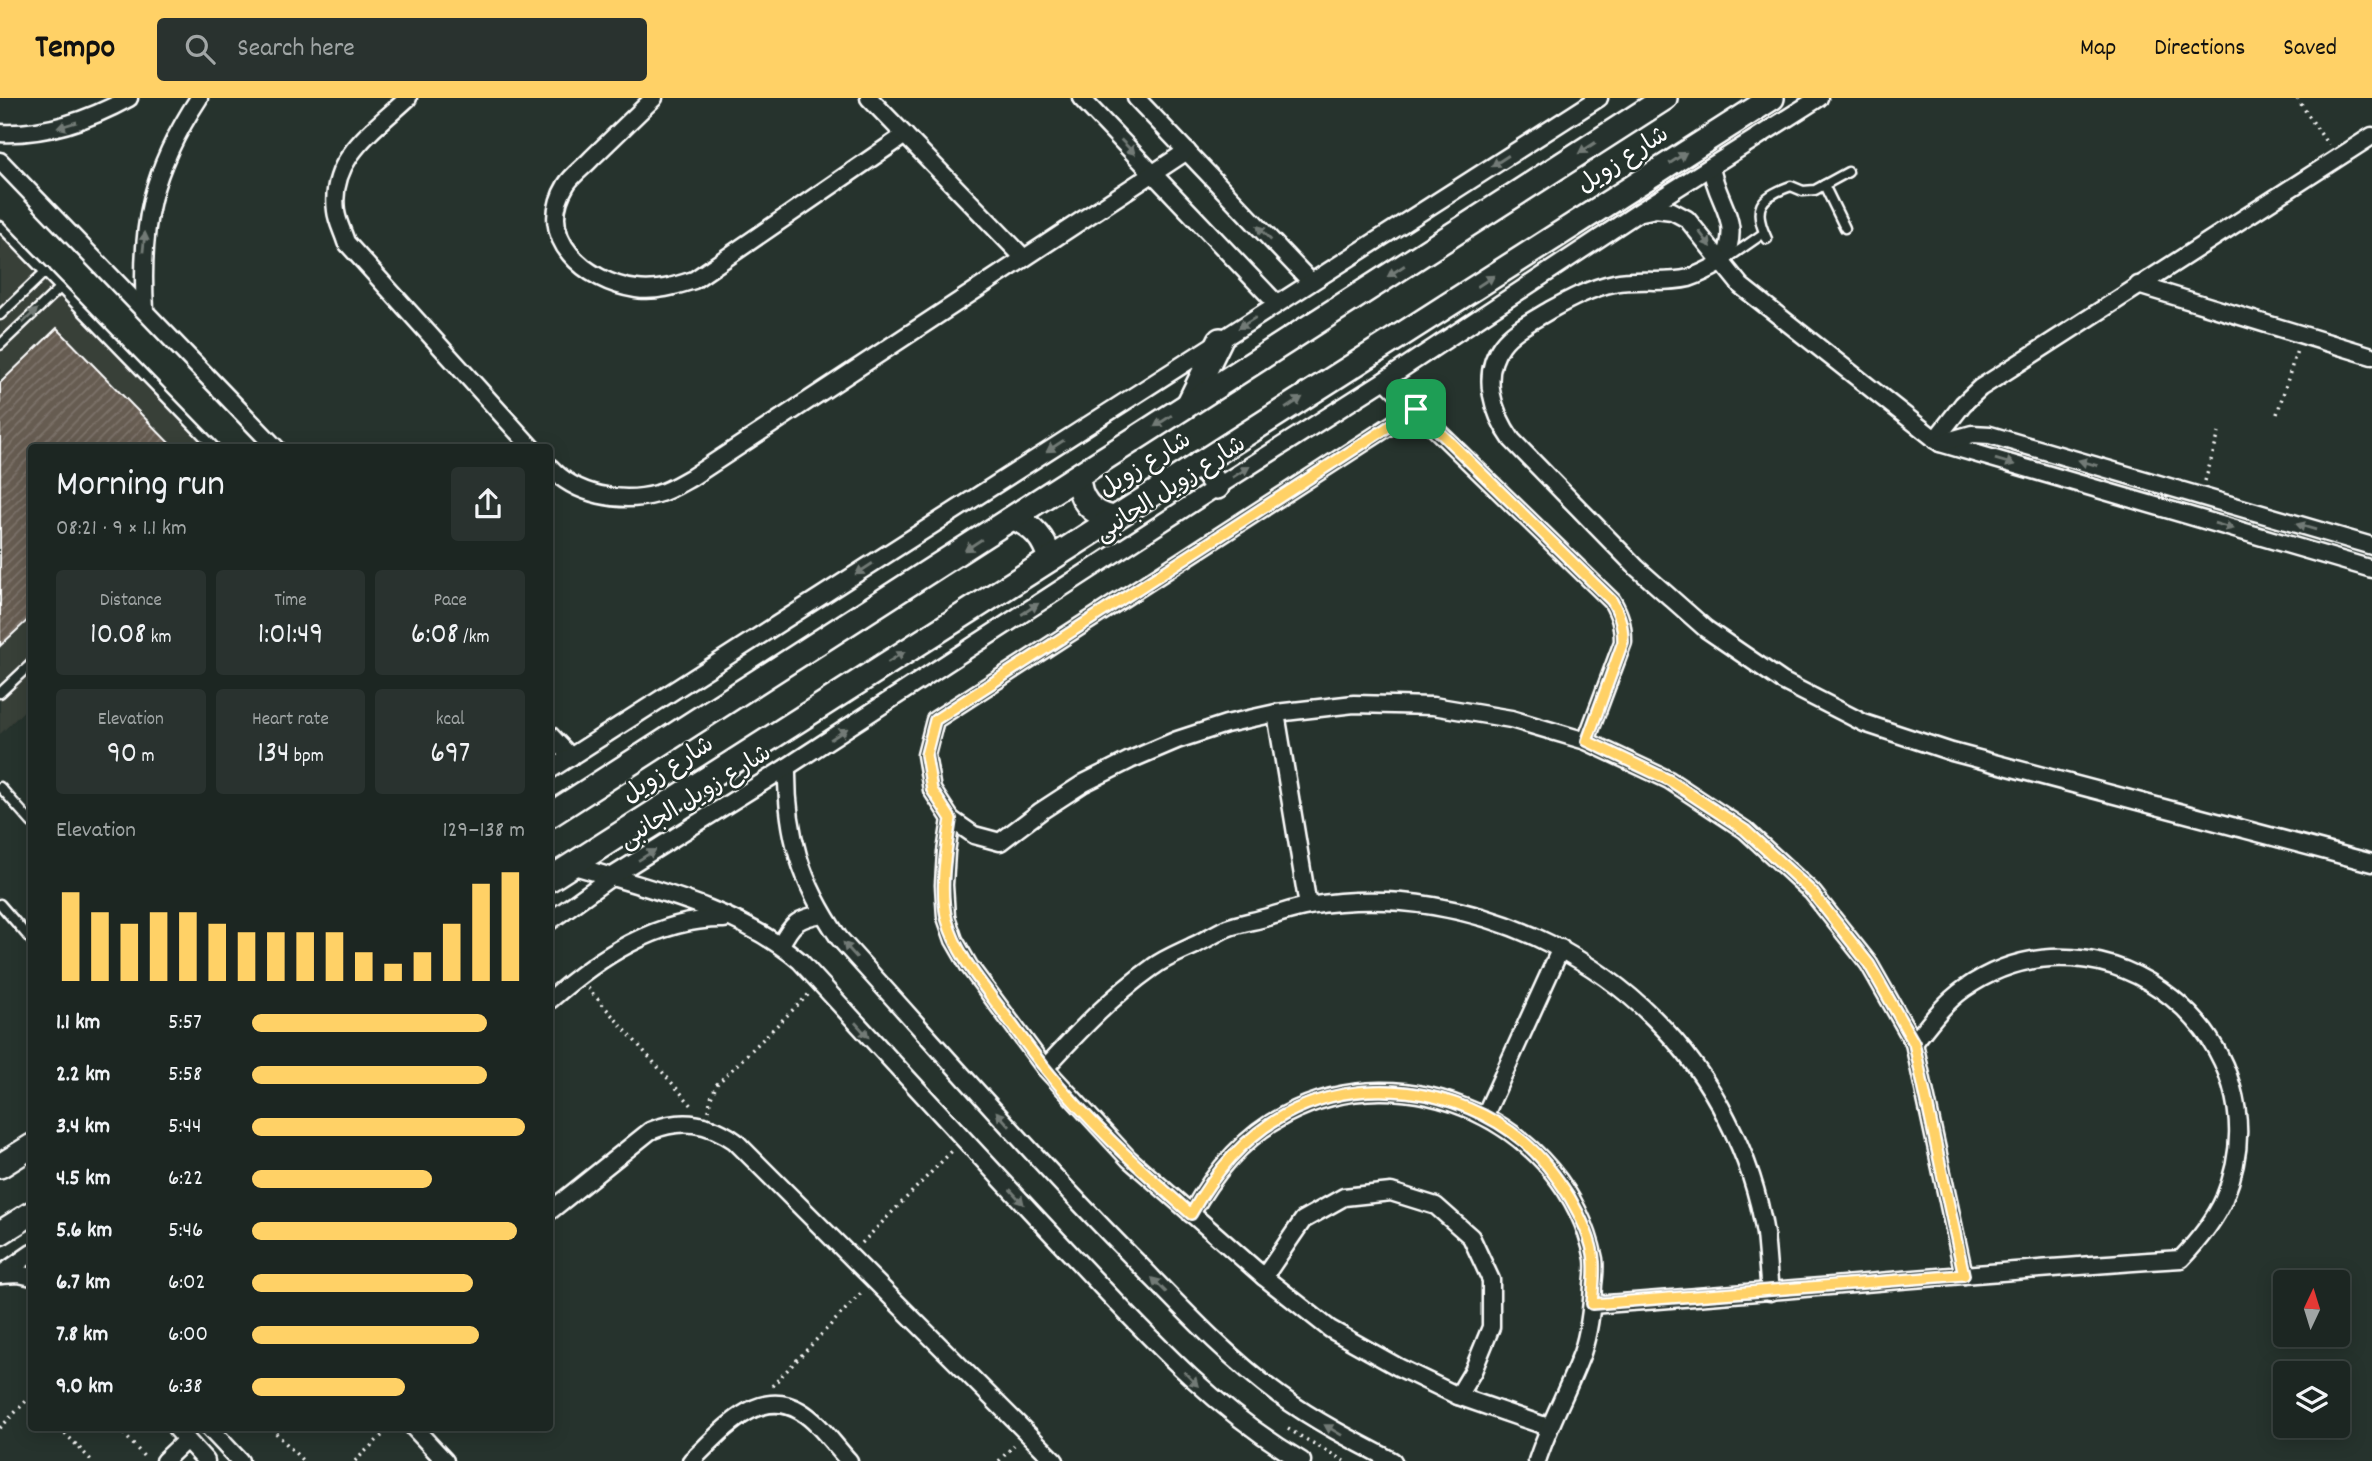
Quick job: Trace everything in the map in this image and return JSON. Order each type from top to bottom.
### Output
[{"type":"main road","name":"شارع زويل","points":[[553,814],[1665,98]]},
{"type":"main road","name":"شارع زويل","points":[[553,877],[1772,98]]},
{"type":"main road","points":[[1188,405],[1220,340]]},
{"type":"main road","points":[[1200,463],[1217,487]]},
{"type":"main road","points":[[1078,476],[1081,496],[1086,504],[1094,511],[1113,518]]},
{"type":"main road","points":[[1014,518],[1034,529],[1042,538],[1050,559]]},
{"type":"main road","points":[[0,1166],[28,1148]]},
{"type":"main road","points":[[0,1233],[28,1216]]},
{"type":"street","points":[[0,133],[16,134],[59,128],[102,114],[129,98]]},
{"type":"street","points":[[145,310],[142,264],[147,218],[159,173],[177,131],[198,98]]},
{"type":"street","points":[[408,98],[351,152],[337,180],[336,212],[346,242],[528,444]]},
{"type":"street","points":[[654,98],[567,183],[558,204],[556,226],[563,248],[583,268],[609,283],[637,289],[666,289],[694,280],[905,135]]},
{"type":"street","points":[[869,98],[1024,258]]},
{"type":"street","points":[[1081,98],[1277,304]]},
{"type":"street","points":[[1136,98],[1311,282]]},
{"type":"street","points":[[553,768],[1599,98]]},
{"type":"street","name":"شارع زويل الجانبى","points":[[553,919],[611,877],[788,768],[1639,212],[1819,98]]},
{"type":"street","points":[[1937,442],[1963,404],[1980,388],[2372,136]]},
{"type":"street","points":[[553,471],[586,491],[622,499],[659,494],[692,477],[1187,151]]},
{"type":"street","points":[[0,161],[272,444]]},
{"type":"street","points":[[1711,167],[1714,183],[1728,212],[1731,226],[1732,237],[1723,262],[1688,278],[1615,283],[1589,290],[1555,307],[1514,333],[1502,345],[1494,360],[1491,376],[1491,393],[1502,426],[1512,440],[1637,568],[1706,629],[1782,681],[1864,723],[1952,752],[2372,863]]},
{"type":"street","points":[[1639,212],[1656,209],[1672,211],[1687,219],[1741,286],[1937,442],[2372,569]]},
{"type":"street","points":[[2138,285],[2372,356]]},
{"type":"street","points":[[1385,380],[1612,601],[1619,613],[1623,642],[1587,741]]},
{"type":"street","points":[[1416,409],[935,720],[926,755],[932,790],[951,819],[974,835],[1000,842],[1073,790],[1130,760],[1177,740],[1226,724],[1276,713],[1354,704],[1433,706],[1511,719],[1587,741],[1669,780],[1745,830],[1812,892],[1869,964],[1914,1043],[1964,1275]]},
{"type":"street","points":[[1937,442],[1972,434],[1990,435],[2372,546]]},
{"type":"street","points":[[1276,713],[1308,906]]},
{"type":"street","points":[[553,738],[570,757]]},
{"type":"street","points":[[788,768],[789,818],[797,858],[822,914],[839,938],[1103,1228],[1227,1353],[1279,1395],[1314,1418],[1394,1461]]},
{"type":"street","points":[[951,819],[944,885],[946,917],[954,940],[969,966],[1045,1068],[1129,1159],[1264,1277],[1330,1329],[1398,1367],[1458,1396],[1548,1427]]},
{"type":"street","points":[[571,865],[735,920],[781,945],[820,983],[963,1139],[1204,1391],[1296,1458]]},
{"type":"street","points":[[1045,1068],[1090,1019],[1154,966],[1228,928],[1308,906],[1360,901],[1412,903],[1464,911],[1513,926],[1561,948],[1612,981],[1657,1020],[1696,1066],[1727,1118],[1750,1174],[1765,1232],[1770,1292]]},
{"type":"street","points":[[781,945],[789,929],[804,917],[822,914]]},
{"type":"street","points":[[553,997],[577,976],[611,953],[666,929],[706,919],[735,920]]},
{"type":"street","points":[[1485,1115],[1561,948]]},
{"type":"street","points":[[1592,1304],[1770,1292],[2048,1267],[2181,1259],[2206,1231],[2224,1199],[2235,1164],[2238,1126],[2233,1090],[2220,1055],[2200,1023],[2173,997],[2142,977],[2107,964],[2070,958],[2021,964],[1997,971],[1964,989],[1936,1014],[1914,1043]]},
{"type":"street","points":[[1191,1214],[1208,1184],[1242,1144],[1285,1115],[1333,1097],[1385,1090],[1436,1096],[1485,1115],[1524,1141],[1556,1175],[1580,1216],[1594,1261],[1592,1304],[1583,1350],[1548,1427],[1537,1461]]},
{"type":"street","points":[[553,1209],[650,1131],[664,1125],[680,1123],[711,1127],[735,1140],[1055,1461]]},
{"type":"street","points":[[1264,1277],[1303,1220],[1344,1197],[1391,1192],[1436,1206],[1471,1237],[1491,1280],[1491,1327],[1473,1371],[1458,1396]]},
{"type":"street","points":[[0,1275],[28,1256]]},
{"type":"street","points":[[0,1275],[19,1273],[28,1276]]},
{"type":"street","points":[[691,1461],[748,1410],[765,1404],[783,1404],[800,1411],[849,1461]]},
{"type":"street","points":[[212,1431],[240,1461]]},
{"type":"street","points":[[417,1431],[445,1461]]},
{"type":"street","points":[[164,1461],[181,1434],[206,1461]]},
{"type":"lane","points":[[1723,262],[1765,236],[1759,223],[1759,213],[1769,196],[1791,186],[1809,191],[1848,172]]},
{"type":"lane","points":[[1824,186],[1845,228]]},
{"type":"lane","points":[[0,226],[211,444]]},
{"type":"lane","points":[[0,315],[45,272]]},
{"type":"lane","points":[[0,345],[60,288]]},
{"type":"lane","points":[[0,693],[28,667]]},
{"type":"lane","points":[[0,788],[28,819]]},
{"type":"lane","points":[[0,904],[28,936]]},
{"type":"path","points":[[2297,98],[2336,159]]},
{"type":"path","points":[[2277,414],[2301,334]]},
{"type":"path","points":[[2200,496],[2219,433]]},
{"type":"path","points":[[577,976],[711,1127]]},
{"type":"path","points":[[711,1127],[710,1100],[718,1084],[820,983]]},
{"type":"path","points":[[850,1256],[963,1139]]},
{"type":"path","points":[[748,1410],[874,1279]]},
{"type":"path","points":[[0,1428],[28,1400]]},
{"type":"path","points":[[1296,1458],[1314,1418]]},
{"type":"path","points":[[63,1431],[92,1461]]},
{"type":"path","points":[[121,1431],[148,1461]]},
{"type":"path","points":[[274,1431],[303,1461]]},
{"type":"path","points":[[355,1461],[387,1431]]},
{"type":"path","points":[[999,1461],[1026,1434]]},
{"type":"shaded area","points":[[0,216],[217,444],[28,444],[28,707],[0,734]]},
{"type":"building","points":[[57,328],[170,444],[28,444],[28,620],[0,646],[0,383]]},
{"type":"route","points":[[1416,409],[1612,601],[1619,613],[1623,642],[1587,741],[1669,780],[1745,830],[1812,892],[1869,964],[1914,1043],[1964,1275],[1592,1304],[1594,1261],[1580,1216],[1556,1175],[1524,1141],[1485,1115],[1436,1096],[1385,1090],[1333,1097],[1285,1115],[1242,1144],[1208,1184],[1191,1214],[1129,1159],[1045,1068],[969,966],[954,940],[946,917],[944,885],[951,819],[932,790],[926,755],[935,720],[1416,409]]}]
